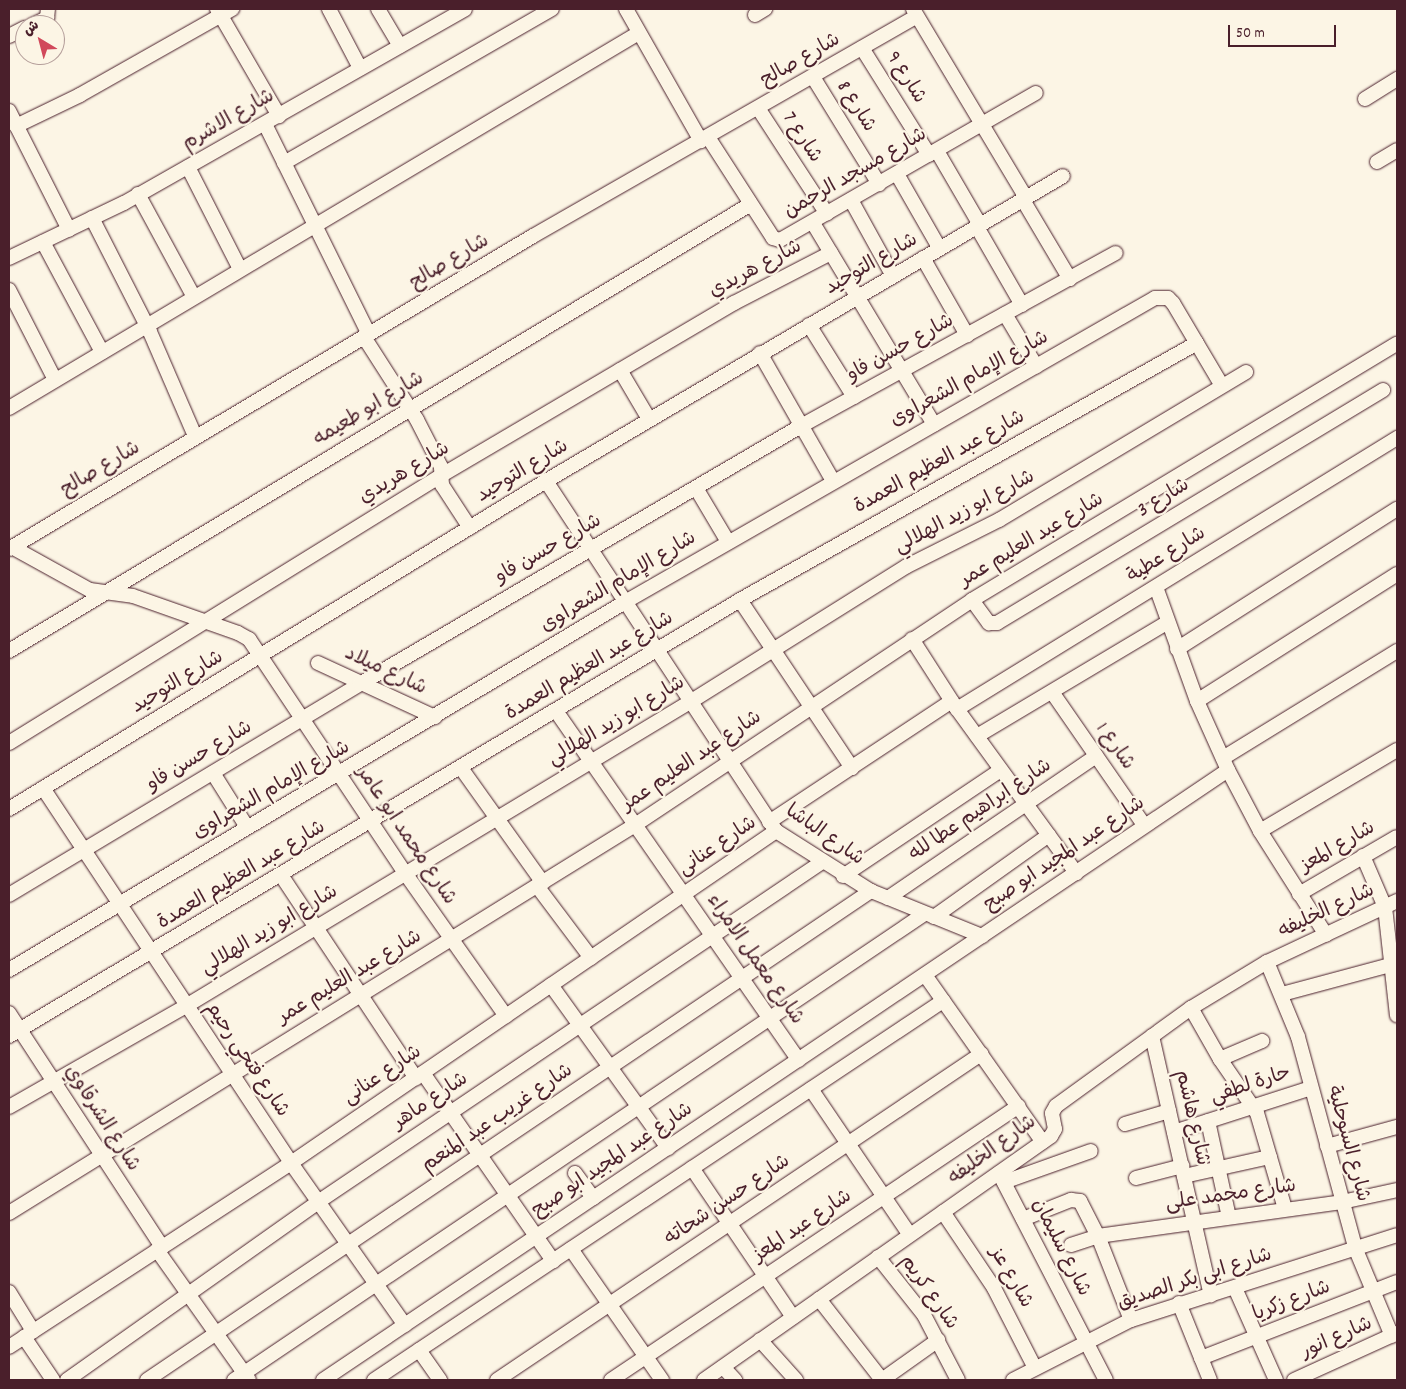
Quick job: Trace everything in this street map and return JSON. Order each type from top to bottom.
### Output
[{"type":"street","points":[[329,9],[360,68]]},
{"type":"street","points":[[378,9],[400,46]]},
{"type":"street","name":"شارع الاشرم","points":[[9,258],[69,230],[188,167],[465,9]]},
{"type":"street","points":[[284,163],[552,9]]},
{"type":"street","name":"شارع مسجد الرحمن","points":[[626,9],[637,34],[704,139],[777,240],[784,239],[1036,93]]},
{"type":"street","points":[[16,126],[80,95],[223,11],[278,116]]},
{"type":"street","points":[[914,13],[1070,279]]},
{"type":"street","name":"شارع صالح","points":[[10,548],[367,335],[813,77],[862,48],[914,13]]},
{"type":"street","points":[[9,408],[315,224],[637,34]]},
{"type":"street","name":"شارع 9","points":[[862,48],[933,153],[979,226],[1022,305]]},
{"type":"street","name":"شارع 8","points":[[813,77],[879,184]]},
{"type":"street","points":[[1365,99],[1397,79]]},
{"type":"street","name":"شارع 7","points":[[758,108],[827,214]]},
{"type":"street","points":[[9,111],[69,230]]},
{"type":"street","points":[[266,124],[367,335],[441,467],[442,485],[470,528]]},
{"type":"street","points":[[1377,162],[1397,150]]},
{"type":"street","points":[[188,167],[240,269]]},
{"type":"street","points":[[897,174],[940,249]]},
{"type":"street","name":"شارع التوحيد","points":[[9,809],[649,419],[1063,176]]},
{"type":"street","points":[[138,194],[194,297]]},
{"type":"street","points":[[851,200],[894,276]]},
{"type":"street","name":"شارع ابو طعيمه","points":[[9,651],[751,204]]},
{"type":"street","points":[[92,218],[147,325],[195,436]]},
{"type":"street","points":[[812,223],[934,424]]},
{"type":"street","points":[[43,242],[102,352]]},
{"type":"street","name":"شارع هريدي","points":[[9,743],[442,475],[748,295],[831,252]]},
{"type":"street","name":"شارع حسن فاو","points":[[9,895],[360,684],[801,426],[1116,253]]},
{"type":"street","points":[[923,258],[967,335]]},
{"type":"street","points":[[9,290],[55,380]]},
{"type":"street","name":"شارع الإمام الشعراوى","points":[[9,970],[120,906],[247,827],[435,717],[625,602],[832,481],[1162,297],[1173,303],[1222,386]]},
{"type":"street","points":[[1005,314],[1036,366]]},
{"type":"street","points":[[809,325],[854,397]]},
{"type":"street","name":"شارع عبد العظيم العمدة","points":[[14,1033],[151,954],[740,600],[1197,343]]},
{"type":"street","name":"شارع عبد العليم عمر","points":[[9,1213],[635,825],[972,600],[1397,344]]},
{"type":"street","points":[[760,354],[832,481]]},
{"type":"street","points":[[620,370],[649,419]]},
{"type":"street","name":"شارع ابو زيد الهلالي","points":[[9,1107],[186,1006],[774,651],[907,566],[1000,520],[1246,372]]},
{"type":"street","name":"شارع 3","points":[[972,600],[989,624],[997,623],[1383,390]]},
{"type":"street","name":"شارع عطية","points":[[955,705],[1156,587],[1397,438]]},
{"type":"street","name":"شارع الباشا","points":[[546,481],[773,827],[843,876],[888,898],[982,936]]},
{"type":"street","points":[[696,488],[728,542]]},
{"type":"street","points":[[1177,649],[1397,509]]},
{"type":"street","name":"شارع محمد ابو عامر","points":[[10,548],[84,588],[133,596],[244,636],[262,655],[405,873],[506,1016]]},
{"type":"street","points":[[1197,701],[1397,574]]},
{"type":"street","points":[[1156,587],[1197,701],[1225,764],[1260,831],[1326,935]]},
{"type":"street","points":[[740,600],[852,768]]},
{"type":"street","points":[[977,736],[1168,622]]},
{"type":"street","points":[[912,639],[955,705],[1076,873]]},
{"type":"street","name":"شارع عبد المجيد ابو صبح","points":[[323,1380],[1076,873],[1225,764],[1397,651]]},
{"type":"street","name":"شارع ميلاد","points":[[318,663],[435,717]]},
{"type":"street","name":"شارع 1","points":[[1052,692],[1144,825]]},
{"type":"street","name":"شارع عنانى","points":[[9,1347],[291,1162],[684,895],[852,768],[955,705]]},
{"type":"street","name":"شارع معمل الامراء","points":[[556,711],[799,1060]]},
{"type":"street","points":[[1260,831],[1397,750]]},
{"type":"street","name":"شارع ابراهيم عطا لله","points":[[888,898],[1096,756]]},
{"type":"street","points":[[461,768],[591,958]]},
{"type":"street","points":[[843,876],[1001,770]]},
{"type":"street","points":[[213,773],[247,827]]},
{"type":"street","name":"شارع فتحي رحيم","points":[[43,788],[151,954],[318,1202],[405,1324]]},
{"type":"street","points":[[242,1378],[376,1284],[770,1018],[1049,835]]},
{"type":"street","name":"شارع المعز","points":[[1299,894],[1397,836]]},
{"type":"street","points":[[1363,856],[1391,904],[1392,956],[1397,1015]]},
{"type":"street","name":"شارع ماهر","points":[[67,1380],[318,1202],[822,862]]},
{"type":"street","points":[[281,875],[360,994],[419,1075],[450,1113],[553,1261]]},
{"type":"street","name":"شارع غريب عبد المنعم","points":[[147,1380],[871,890]]},
{"type":"street","name":"شارع الخليفه","points":[[704,1380],[943,1212],[1001,1177],[1054,1133],[1052,1114],[1056,1106],[1191,1008],[1267,962],[1391,904]]},
{"type":"street","points":[[1282,994],[1392,956]]},
{"type":"street","name":"شارع السوحلية","points":[[1267,962],[1282,994],[1311,1088],[1356,1250],[1394,1335]]},
{"type":"street","points":[[925,975],[1043,1142]]},
{"type":"street","points":[[551,985],[668,1148]]},
{"type":"street","points":[[374,1380],[943,1001]]},
{"type":"street","points":[[1191,1008],[1220,1059],[1253,1106],[1285,1209]]},
{"type":"street","name":"شارع الشرقاوي","points":[[9,1013],[14,1033],[53,1081],[216,1334],[242,1378]]},
{"type":"street","name":"شارع هاشم","points":[[1152,1036],[1211,1296]]},
{"type":"street","points":[[1220,1059],[1262,1041]]},
{"type":"street","name":"شارع حسن شحاته","points":[[498,1380],[981,1054]]},
{"type":"street","name":"حارة لطفي","points":[[1174,1132],[1311,1088]]},
{"type":"street","points":[[811,1089],[910,1235]]},
{"type":"street","name":"شارع عبد المعز","points":[[611,1380],[1018,1106]]},
{"type":"street","points":[[1125,1124],[1169,1111]]},
{"type":"street","points":[[1208,1121],[1229,1217]]},
{"type":"street","points":[[1327,1146],[1397,1127]]},
{"type":"street","points":[[1001,1177],[1091,1150]]},
{"type":"street","points":[[1136,1178],[1218,1168],[1270,1157]]},
{"type":"street","points":[[692,1168],[793,1317]]},
{"type":"street","points":[[575,1172],[593,1198]]},
{"type":"street","name":"شارع سليمان","points":[[1001,1177],[1106,1380]]},
{"type":"street","name":"شارع محمد على","points":[[1071,1245],[1098,1236],[1342,1202],[1397,1190]]},
{"type":"street","points":[[1023,1219],[1076,1199],[1084,1205],[1131,1320]]},
{"type":"street","name":"شارع عز","points":[[943,1212],[994,1288],[1035,1368]]},
{"type":"street","name":"شارع ابى بكر الصديق","points":[[1020,1379],[1035,1368],[1131,1320],[1179,1303],[1211,1296],[1356,1250],[1397,1235]]},
{"type":"street","points":[[571,1249],[662,1380]]},
{"type":"street","name":"شارع كريم","points":[[878,1257],[924,1315],[958,1380]]},
{"type":"street","name":"شارع زكريا","points":[[1201,1358],[1397,1282]]},
{"type":"street","points":[[1235,1288],[1276,1380]]},
{"type":"street","points":[[9,1292],[53,1380]]},
{"type":"street","points":[[819,1299],[882,1380],[938,1340]]},
{"type":"street","points":[[1179,1303],[1210,1380]]},
{"type":"street","name":"شارع انور","points":[[1294,1380],[1394,1335]]},
{"type":"street","points":[[760,1340],[796,1380]]},
{"type":"street","points":[[419,1350],[440,1380]]},
{"type":"street","points":[[723,1367],[735,1380]]}]
